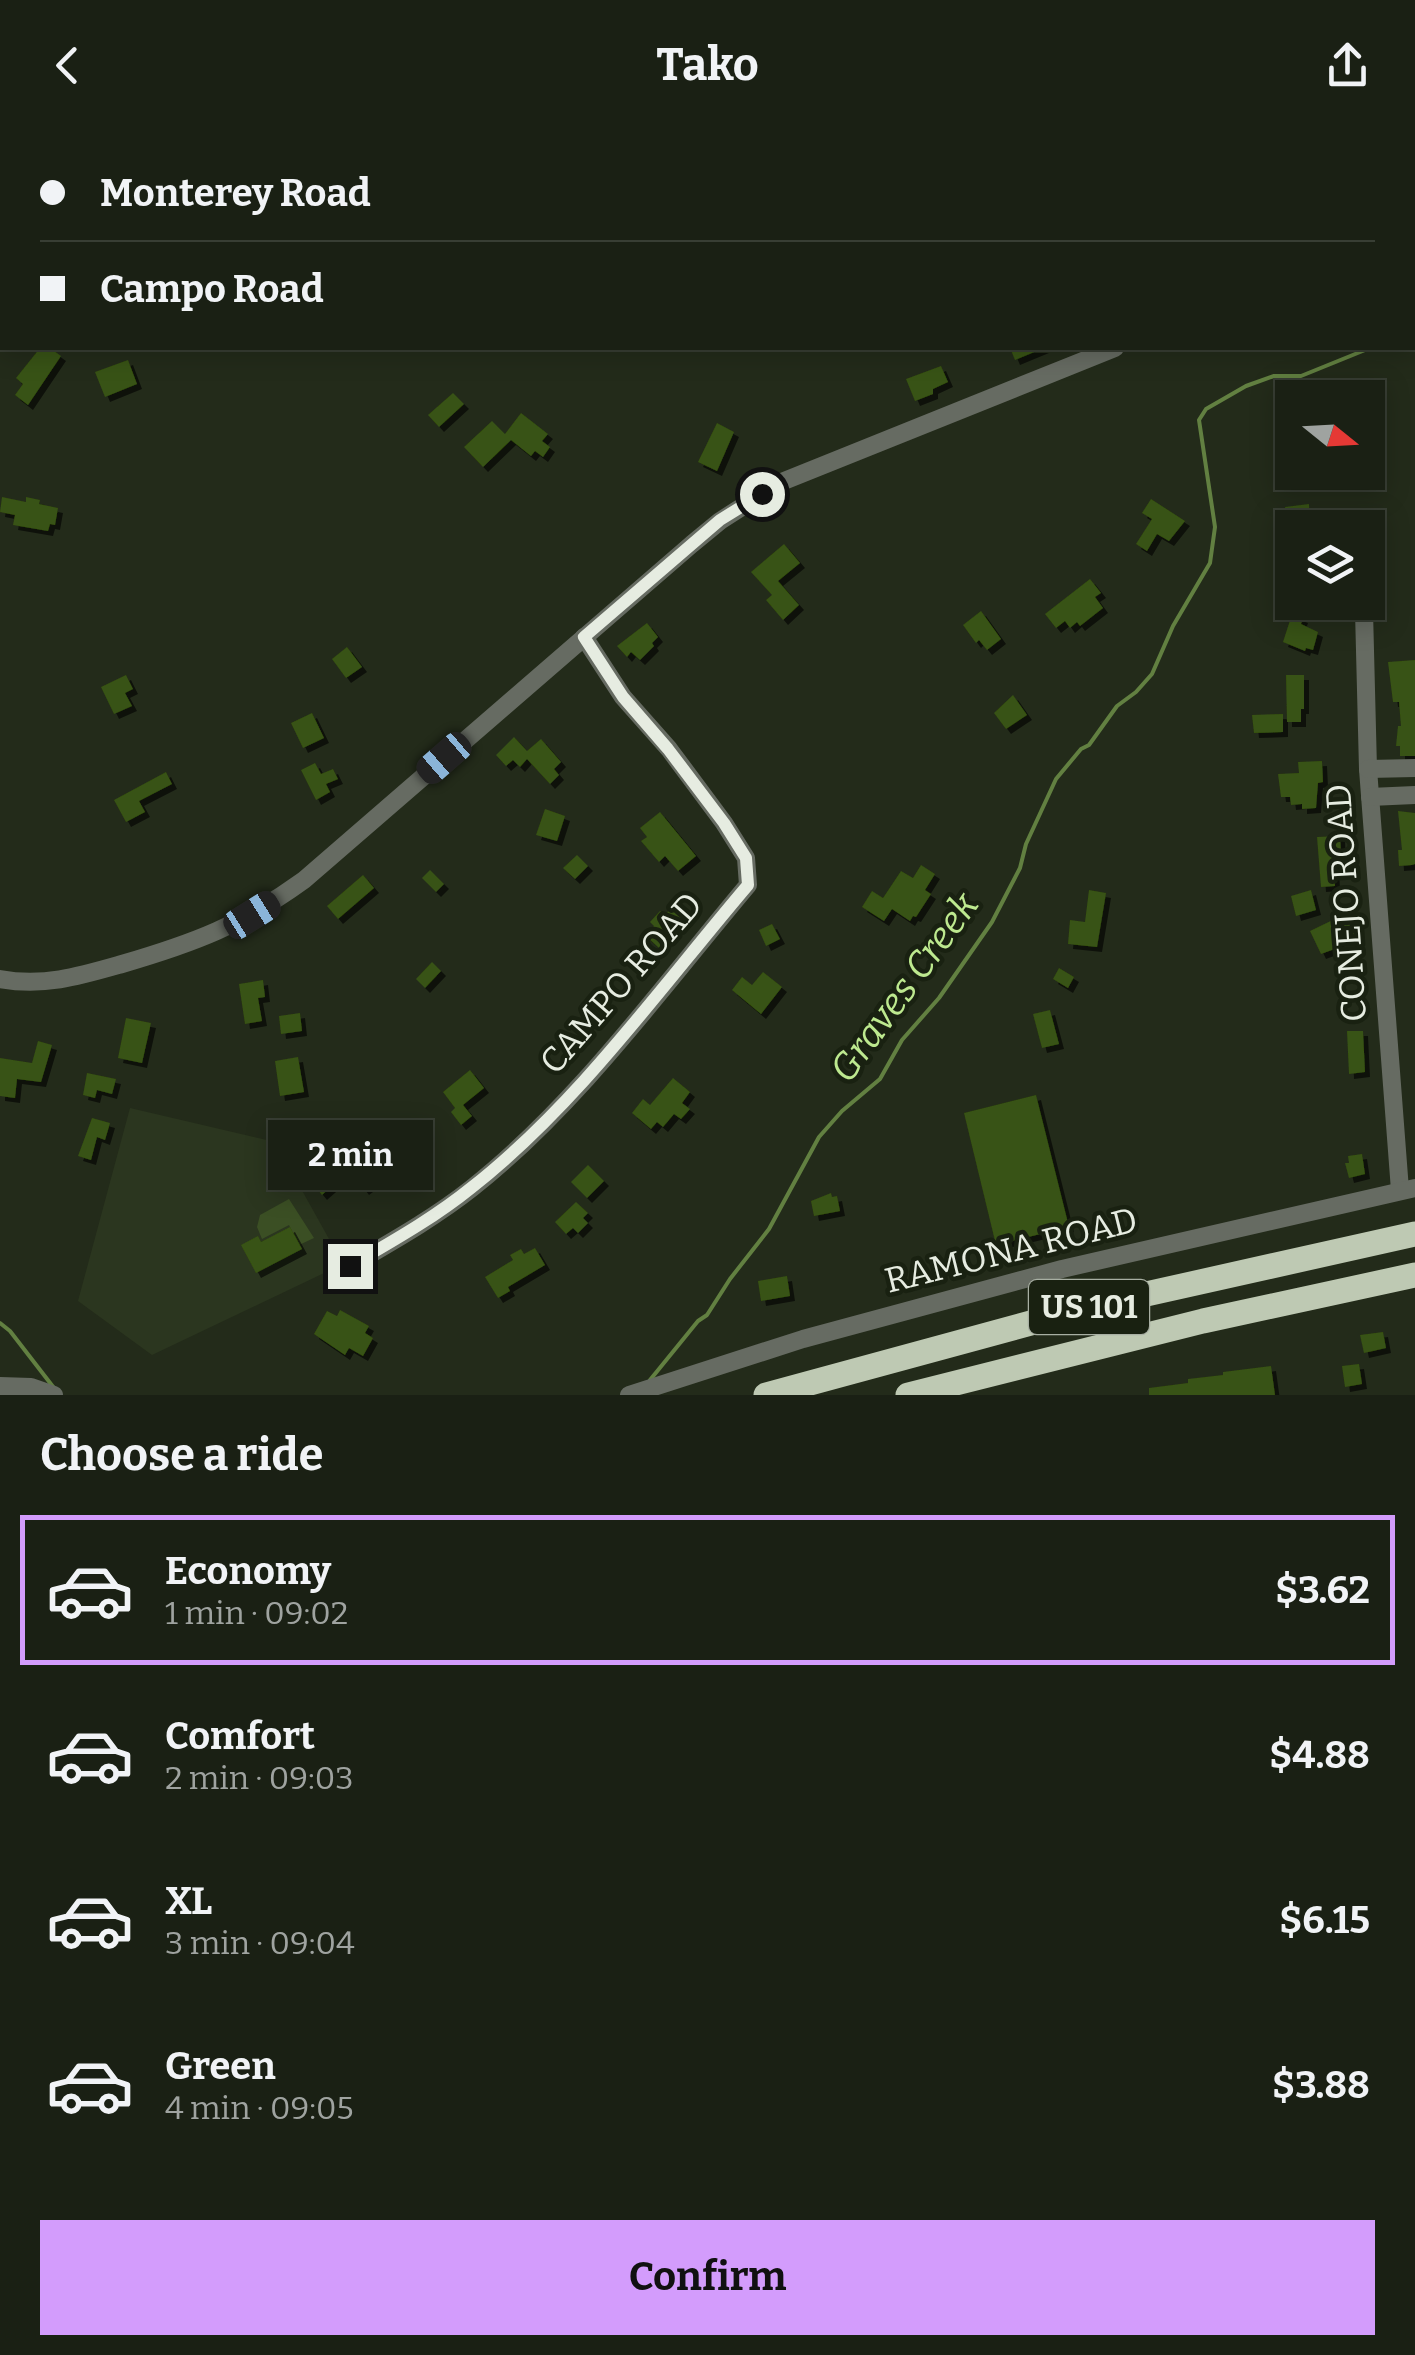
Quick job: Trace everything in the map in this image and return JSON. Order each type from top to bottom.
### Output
[{"type":"highway","name":"US 101","points":[[766,1395],[1097,1305],[1415,1234]]},
{"type":"highway","name":"US 101","points":[[908,1395],[1203,1321],[1415,1275]]},
{"type":"street","points":[[0,979],[66,981],[195,942],[252,915],[304,880],[720,520],[779,483],[1110,350]]},
{"type":"street","name":"CONEJO ROAD","points":[[1364,620],[1370,797],[1408,1189]]},
{"type":"street","name":"CAMPO ROAD","points":[[350,1266],[470,1189],[528,1138],[581,1082],[748,885],[746,858],[724,823],[623,697],[584,637]]},
{"type":"street","points":[[1368,769],[1415,768]]},
{"type":"street","points":[[1370,797],[1415,795]]},
{"type":"street","name":"RAMONA ROAD","points":[[629,1395],[803,1338],[1062,1269],[1408,1189]]},
{"type":"street","points":[[0,1386],[31,1387],[54,1395]]},
{"type":"shaded area","points":[[130,1108],[275,1142],[343,1264],[152,1355],[78,1301]]},
{"type":"green space","points":[[289,1199],[314,1238],[299,1245],[289,1225],[262,1239],[257,1227],[260,1215]]},
{"type":"building","points":[[38,350],[53,350],[61,356],[28,405],[15,395],[23,384],[16,378]]},
{"type":"building","points":[[1011,350],[1039,350],[1015,360]]},
{"type":"building","points":[[128,360],[137,384],[105,397],[95,372]]},
{"type":"building","points":[[941,366],[948,382],[915,401],[906,379]]},
{"type":"building","points":[[453,393],[464,404],[439,427],[428,415]]},
{"type":"building","points":[[521,413],[548,434],[542,441],[550,447],[543,457],[535,451],[531,456],[511,440],[483,467],[464,447],[492,421],[505,434]]},
{"type":"building","points":[[717,423],[734,432],[717,471],[698,462]]},
{"type":"building","points":[[2,497],[26,502],[26,497],[58,508],[55,525],[50,524],[48,531],[13,525],[15,515],[0,512]]},
{"type":"building","points":[[1151,499],[1185,521],[1169,541],[1157,534],[1147,551],[1136,544],[1152,519],[1142,513]]},
{"type":"building","points":[[1309,504],[1309,510],[1285,510]]},
{"type":"building","points":[[784,544],[800,563],[778,581],[799,605],[783,620],[766,600],[772,595],[751,572]]},
{"type":"building","points":[[1090,579],[1101,593],[1095,597],[1103,608],[1080,626],[1077,622],[1070,628],[1065,621],[1056,628],[1045,614]]},
{"type":"building","points":[[981,611],[1001,639],[987,650],[979,640],[976,643],[963,625]]},
{"type":"building","points":[[1290,620],[1302,620],[1301,624],[1318,632],[1313,650],[1305,651],[1283,642]]},
{"type":"building","points":[[647,623],[658,637],[652,643],[654,646],[640,660],[631,652],[627,657],[617,646]]},
{"type":"building","points":[[347,647],[362,667],[346,678],[332,659]]},
{"type":"building","points":[[1415,660],[1415,756],[1400,756],[1400,746],[1396,746],[1401,726],[1399,702],[1393,702],[1388,662]]},
{"type":"building","points":[[126,675],[133,689],[125,693],[132,706],[114,714],[101,687]]},
{"type":"building","points":[[1286,675],[1304,675],[1301,722],[1287,722]]},
{"type":"building","points":[[1013,695],[1027,715],[1006,729],[994,713]]},
{"type":"building","points":[[312,713],[324,738],[303,748],[291,723]]},
{"type":"building","points":[[1283,714],[1283,732],[1254,733],[1252,715]]},
{"type":"building","points":[[514,737],[527,751],[541,739],[561,762],[554,769],[559,775],[550,784],[527,759],[520,767],[513,760],[506,766],[496,755]]},
{"type":"building","points":[[1322,761],[1323,782],[1318,783],[1316,808],[1302,809],[1302,804],[1291,805],[1290,797],[1281,797],[1278,774],[1299,773],[1298,762]]},
{"type":"building","points":[[315,763],[321,774],[333,769],[338,779],[326,784],[330,792],[316,800],[301,770]]},
{"type":"building","points":[[166,772],[172,784],[139,801],[145,812],[126,822],[114,800]]},
{"type":"building","points":[[545,809],[565,816],[557,841],[536,835]]},
{"type":"building","points":[[1398,811],[1415,813],[1412,865],[1399,866],[1398,850],[1402,850]]},
{"type":"building","points":[[660,812],[696,856],[678,871],[665,856],[659,862],[641,841],[647,837],[640,828]]},
{"type":"building","points":[[1340,836],[1341,855],[1335,853],[1334,860],[1335,886],[1321,887],[1317,837]]},
{"type":"building","points":[[577,855],[588,866],[575,879],[563,868]]},
{"type":"building","points":[[921,865],[935,874],[925,890],[931,894],[916,917],[910,921],[892,909],[884,921],[862,907],[872,891],[883,898],[901,871],[913,878]]},
{"type":"building","points":[[430,870],[444,884],[436,892],[422,878]]},
{"type":"building","points":[[363,875],[374,888],[338,919],[327,906]]},
{"type":"building","points":[[1089,890],[1106,893],[1097,947],[1068,944],[1070,920],[1085,922]]},
{"type":"building","points":[[1311,890],[1316,910],[1296,916],[1291,896]]},
{"type":"building","points":[[673,906],[687,920],[659,948],[646,936],[654,926],[650,922],[660,911],[665,915]]},
{"type":"building","points":[[1341,916],[1355,934],[1338,942],[1340,947],[1321,954],[1310,931]]},
{"type":"building","points":[[772,924],[780,939],[766,946],[759,930]]},
{"type":"building","points":[[432,962],[441,971],[425,988],[416,979]]},
{"type":"building","points":[[1059,968],[1074,977],[1068,988],[1053,979]]},
{"type":"building","points":[[763,972],[782,987],[761,1014],[732,990],[742,977],[752,985]]},
{"type":"building","points":[[263,980],[265,997],[258,998],[262,1021],[245,1024],[239,984]]},
{"type":"building","points":[[1050,1010],[1059,1044],[1042,1048],[1033,1014]]},
{"type":"building","points":[[300,1013],[302,1031],[281,1034],[279,1016]]},
{"type":"building","points":[[126,1018],[151,1023],[142,1063],[118,1058]]},
{"type":"building","points":[[1347,1031],[1363,1031],[1365,1072],[1349,1074]]},
{"type":"building","points":[[38,1041],[52,1045],[41,1082],[17,1079],[15,1098],[0,1096],[0,1058],[32,1063]]},
{"type":"building","points":[[298,1057],[304,1092],[280,1096],[275,1061]]},
{"type":"building","points":[[470,1070],[484,1088],[463,1105],[472,1116],[461,1125],[443,1092]]},
{"type":"building","points":[[87,1073],[116,1079],[112,1094],[97,1090],[95,1098],[83,1095]]},
{"type":"building","points":[[673,1078],[690,1092],[682,1103],[690,1109],[681,1119],[674,1114],[663,1127],[657,1122],[651,1129],[632,1113],[643,1099],[650,1105]]},
{"type":"building","points":[[1036,1095],[1069,1227],[996,1245],[964,1113]]},
{"type":"building","points":[[92,1118],[110,1123],[105,1140],[97,1137],[91,1160],[78,1156]]},
{"type":"building","points":[[393,1141],[407,1159],[383,1182],[380,1178],[364,1190],[351,1173]]},
{"type":"building","points":[[1362,1154],[1365,1174],[1349,1178],[1345,1163],[1349,1163],[1348,1156]]},
{"type":"building","points":[[588,1165],[604,1181],[587,1198],[571,1182]]},
{"type":"building","points":[[330,1169],[339,1180],[322,1195],[313,1184]]},
{"type":"building","points":[[831,1193],[832,1197],[837,1196],[840,1211],[814,1216],[811,1201]]},
{"type":"building","points":[[576,1202],[588,1213],[583,1218],[588,1223],[578,1233],[573,1228],[566,1234],[555,1222]]},
{"type":"building","points":[[290,1227],[302,1249],[256,1273],[241,1245],[258,1236],[261,1242]]},
{"type":"building","points":[[535,1248],[545,1265],[508,1287],[510,1291],[498,1298],[485,1277],[513,1260],[510,1255]]},
{"type":"building","points":[[787,1276],[790,1296],[761,1301],[758,1281]]},
{"type":"building","points":[[340,1310],[369,1326],[365,1333],[373,1338],[363,1356],[349,1348],[345,1355],[314,1334],[327,1311],[337,1316]]},
{"type":"building","points":[[1383,1332],[1386,1348],[1364,1353],[1360,1335]]},
{"type":"building","points":[[1359,1364],[1362,1384],[1345,1387],[1342,1366]]},
{"type":"building","points":[[1271,1366],[1275,1395],[1149,1395],[1149,1388]]},
{"type":"waterway","name":"Graves Creek","points":[[650,1380],[707,1315],[769,1229],[819,1137],[880,1079],[902,1040],[939,998],[992,922],[1020,868],[1026,844],[1056,779],[1089,745],[1117,706],[1152,674],[1173,626],[1210,563],[1215,527],[1199,420],[1206,409],[1246,386],[1274,376],[1301,376],[1365,350]]},
{"type":"waterway","name":"Graves Creek","points":[[0,1323],[54,1388]]},
{"type":"route","points":[[350,1266],[470,1189],[528,1138],[581,1082],[748,885],[746,858],[724,823],[623,697],[584,637],[720,520],[762,494]]}]
